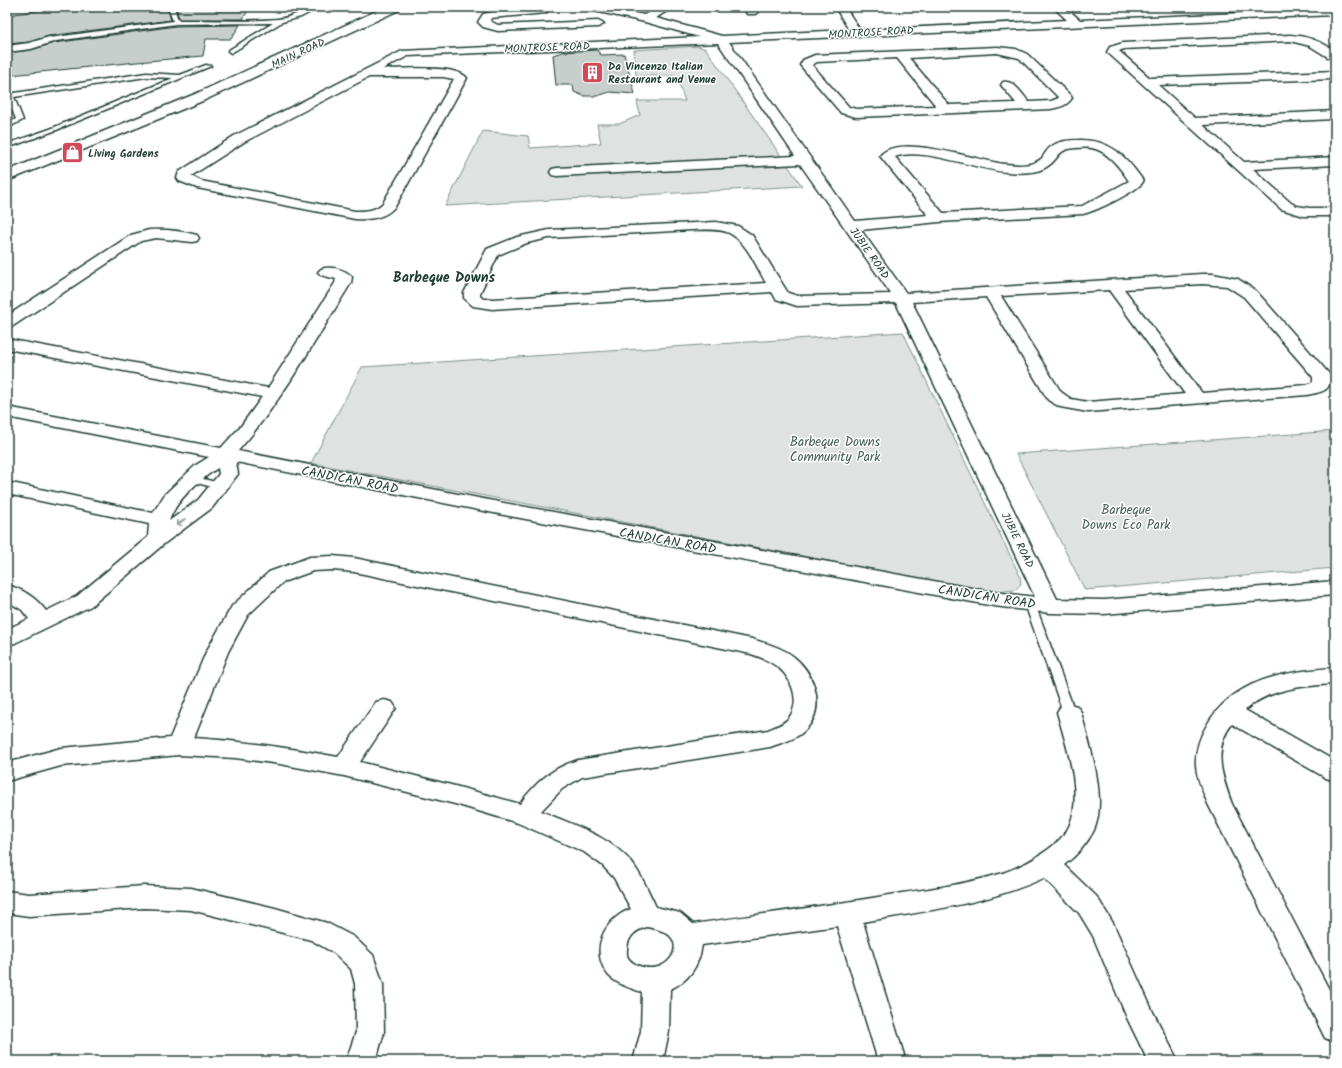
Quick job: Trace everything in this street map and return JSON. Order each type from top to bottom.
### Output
[{"type":"street","name":"MAIN ROAD","points":[[7,176],[186,102],[200,98],[395,7]]},
{"type":"street","points":[[589,7],[646,19],[721,39]]},
{"type":"street","points":[[646,19],[668,7]]},
{"type":"street","points":[[840,7],[852,44]]},
{"type":"street","points":[[1058,7],[1077,23]]},
{"type":"street","points":[[542,11],[493,14],[487,16],[484,22],[487,25],[498,28],[598,24]]},
{"type":"street","points":[[1080,12],[1092,23]]},
{"type":"street","name":"MONTROSE ROAD","points":[[368,73],[406,53],[721,39],[852,44],[1077,23],[1179,19],[1199,14],[1335,12]]},
{"type":"street","points":[[1199,14],[1220,42]]},
{"type":"street","points":[[1179,19],[1207,43]]},
{"type":"street","points":[[539,26],[542,47]]},
{"type":"street","points":[[656,42],[669,36],[674,27]]},
{"type":"street","name":"JUBIE ROAD","points":[[721,39],[804,160],[902,298],[1050,606]]},
{"type":"street","points":[[1335,57],[1316,43],[1299,39],[1123,46],[1114,49],[1113,52],[1290,208],[1316,213],[1335,212]]},
{"type":"street","points":[[7,44],[49,40]]},
{"type":"street","points":[[7,49],[31,46],[49,40]]},
{"type":"street","points":[[852,44],[900,55],[997,50],[1016,53],[1024,56],[1066,98],[1063,102],[1057,104],[862,113],[845,110],[806,64],[810,60],[852,44]]},
{"type":"street","points":[[900,55],[946,110]]},
{"type":"street","points":[[368,73],[443,73],[455,75],[461,78],[389,205],[382,211],[368,215],[355,215],[197,184],[184,178],[184,175],[226,146],[368,73]]},
{"type":"street","points":[[1147,82],[1335,75]]},
{"type":"street","points":[[1007,85],[1026,106]]},
{"type":"street","name":"MAIN ROAD","points":[[7,187],[193,103],[200,98]]},
{"type":"street","points":[[1192,122],[1335,115]]},
{"type":"street","points":[[851,226],[939,218],[1087,210],[1136,182],[1107,148],[1092,144],[1060,147],[1052,152],[1045,162],[1039,165],[1017,169],[987,165],[926,151],[902,151],[887,156],[939,218]]},
{"type":"street","points":[[556,172],[804,160]]},
{"type":"street","points":[[1242,166],[1335,161]]},
{"type":"street","points":[[776,287],[492,304],[474,301],[472,298],[475,287],[492,252],[522,240],[548,234],[692,226],[727,228],[743,235],[746,238],[782,296],[789,300],[802,302],[1114,286],[1202,279],[1232,282],[1250,294],[1322,376],[1323,380],[1320,386],[1312,389],[1088,407],[1075,405],[1060,400],[1054,396],[991,293]]},
{"type":"street","points":[[7,323],[136,238],[147,234],[192,238]]},
{"type":"street","points":[[158,530],[172,498],[203,469],[225,455],[273,394],[343,283],[344,277],[341,275],[326,272]]},
{"type":"street","points":[[1114,286],[1198,399]]},
{"type":"street","points":[[7,344],[273,394]]},
{"type":"street","name":"CANDICAN ROAD","points":[[7,412],[504,509],[962,594],[1030,604],[1104,607],[1335,588]]},
{"type":"street","points":[[7,638],[84,601],[158,530],[205,504],[229,474],[225,455]]},
{"type":"street","points":[[7,488],[158,530]]},
{"type":"street","points":[[179,746],[217,652],[240,611],[276,577],[310,564],[333,563],[354,565],[752,647],[774,654],[791,666],[804,686],[806,702],[803,714],[796,726],[785,732],[770,738],[578,769],[562,775],[548,786],[525,815]]},
{"type":"street","points":[[7,592],[30,605],[42,621]]},
{"type":"street","points":[[1335,676],[1301,677],[1271,685],[1249,694],[1228,711],[1210,738],[1207,760],[1220,804],[1335,1029]]},
{"type":"street","points":[[344,767],[384,708]]},
{"type":"street","points":[[1228,711],[1335,772]]},
{"type":"street","points":[[686,936],[847,914],[961,894],[1010,882],[1047,865],[1067,848],[1082,828],[1087,800],[1082,765],[1069,712]]},
{"type":"street","points":[[7,772],[61,757],[179,746],[235,749],[280,755],[344,767],[525,815],[593,845],[611,858],[623,871],[636,892],[647,916]]},
{"type":"street","points":[[1047,865],[1088,905],[1104,931],[1138,1011],[1163,1061]]},
{"type":"street","points":[[7,902],[29,905],[144,897],[191,899],[275,918],[318,931],[344,945],[363,963],[370,984],[370,1032],[361,1061]]},
{"type":"street","points":[[847,914],[890,1055]]},
{"type":"street","points":[[647,916],[659,917],[671,921],[680,927],[686,936],[689,946],[688,956],[684,965],[676,973],[666,979],[642,981],[631,977],[621,970],[615,962],[612,952],[613,941],[618,932],[626,924],[636,918],[647,916]]},
{"type":"street","points":[[648,1061],[656,1034],[658,1007],[655,981]]},
{"type":"lane","points":[[171,7],[176,22]]},
{"type":"lane","points":[[49,40],[176,22],[280,21],[299,16],[317,7]]},
{"type":"lane","points":[[231,51],[280,21]]},
{"type":"lane","points":[[7,146],[52,130],[208,66]]},
{"type":"lane","points":[[7,126],[20,120],[8,96],[146,75],[163,74],[180,77]]},
{"type":"lane","points":[[192,479],[220,486]]},
{"type":"lane","points":[[1030,604],[1069,712]]},
{"type":"green space","points":[[698,46],[706,49],[802,186],[445,206],[483,131],[528,136],[530,148],[601,143],[597,124],[619,124],[640,115],[637,101],[685,101],[676,76],[636,76],[634,50]]},
{"type":"green space","name":"Barbeque Downs Community Park","points":[[903,332],[1020,576],[1021,584],[1015,590],[992,592],[311,463],[362,367]]},
{"type":"green space","name":"Barbeque Downs Eco Park","points":[[1335,431],[1335,568],[1085,590],[1016,454]]},
{"type":"building","points":[[64,7],[167,7],[171,20],[49,36],[29,42],[7,44],[7,15]]},
{"type":"building","points":[[176,7],[250,7],[243,19],[179,19]]},
{"type":"building","points":[[240,25],[231,39],[206,39],[203,56],[11,75],[7,57],[7,53],[31,50],[54,43],[176,26]]},
{"type":"building","name":"Da Vincenzo Italian Restaurant and Venue","points":[[597,50],[601,55],[624,54],[635,94],[610,92],[597,96],[584,96],[574,92],[573,85],[556,85],[553,55],[562,52]]},
{"type":"place","name":"Da Vincenzo Italian Restaurant and Venue","points":[[592,72]]},
{"type":"place","name":"Living Gardens","points":[[73,153]]},
{"type":"district","name":"Barbeque Downs","points":[[444,277]]}]
